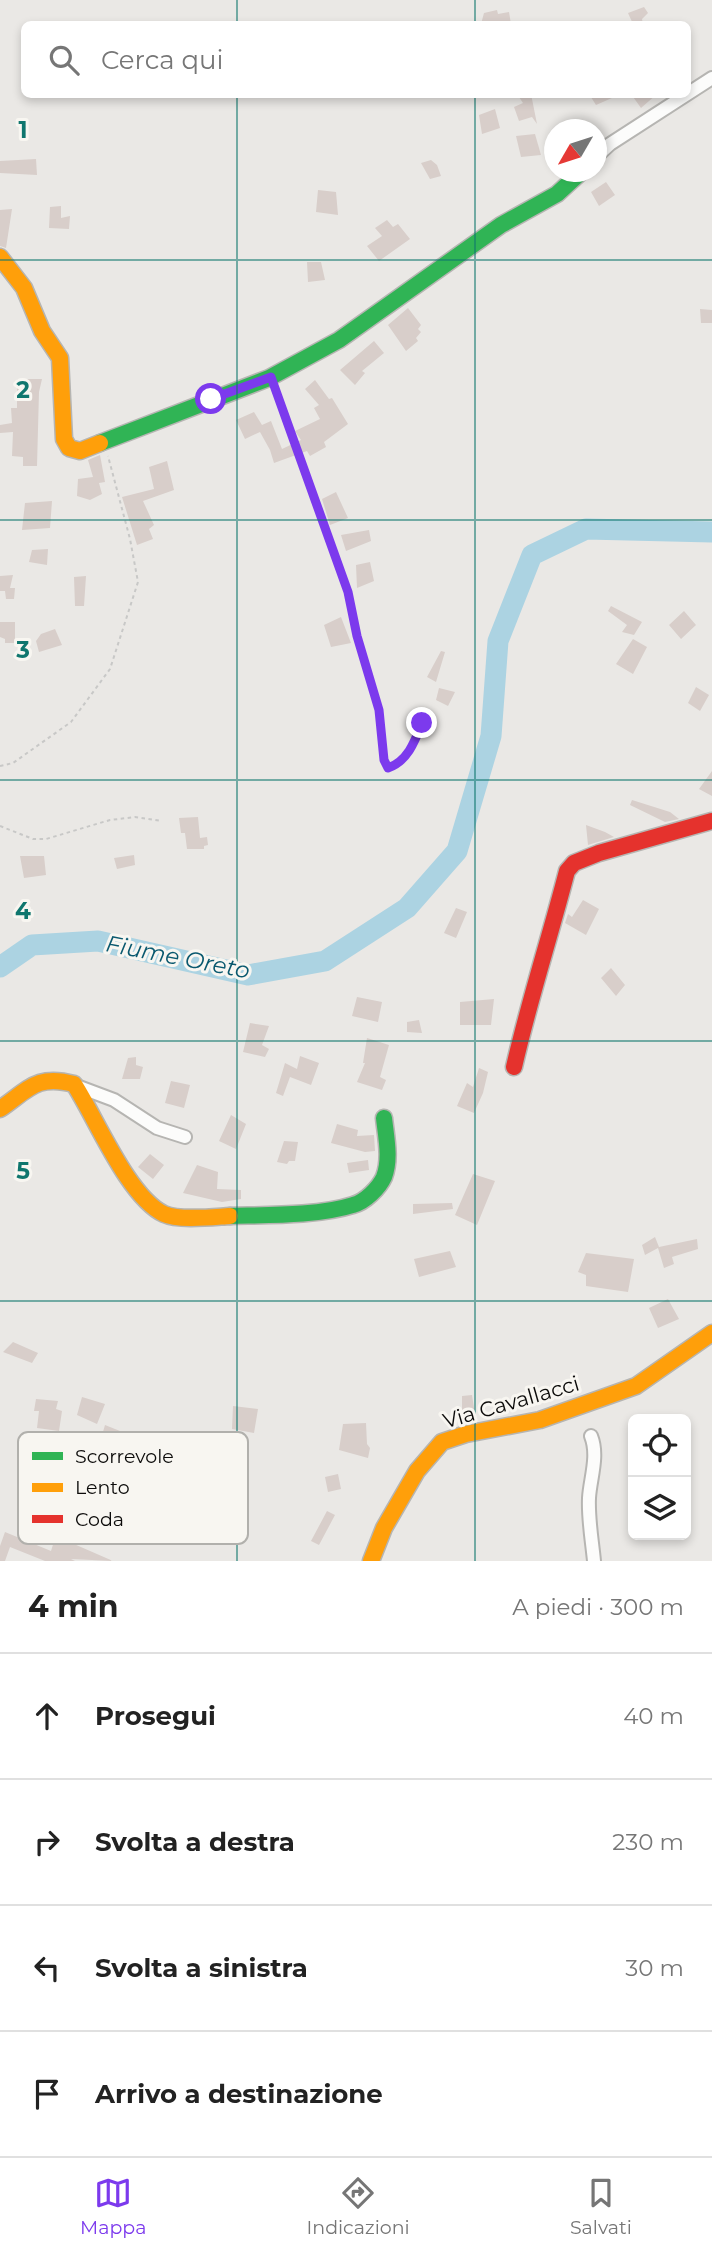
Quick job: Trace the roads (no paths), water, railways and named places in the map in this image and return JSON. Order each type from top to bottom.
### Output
[{"type":"street","points":[[691,92],[712,79]]},
{"type":"street","points":[[607,147],[682,98]]},
{"type":"street","points":[[0,257],[24,288],[42,331],[60,358],[64,439],[68,448],[80,451],[271,377],[340,340],[500,225],[557,194],[570,182]]},
{"type":"street","points":[[514,1068],[531,994],[546,952],[567,871],[574,863],[599,853],[712,821]]},
{"type":"street","points":[[0,1109],[38,1082],[55,1079],[114,1100],[157,1128],[186,1137]]},
{"type":"street","points":[[74,1084],[136,1189],[167,1216],[239,1216],[332,1210],[356,1204],[379,1185],[386,1172],[384,1118]]},
{"type":"street","name":"Via Cavallacci","points":[[371,1561],[384,1528],[417,1471],[442,1442],[466,1434],[540,1420],[636,1386],[712,1333]]},
{"type":"street","points":[[591,1436],[593,1478],[589,1496],[594,1561]]},
{"type":"waterway","name":"Fiume Oreto","points":[[0,967],[32,945],[98,941],[248,975],[325,961],[407,908],[457,851],[491,736],[498,641],[532,555],[586,529],[712,532]]}]
